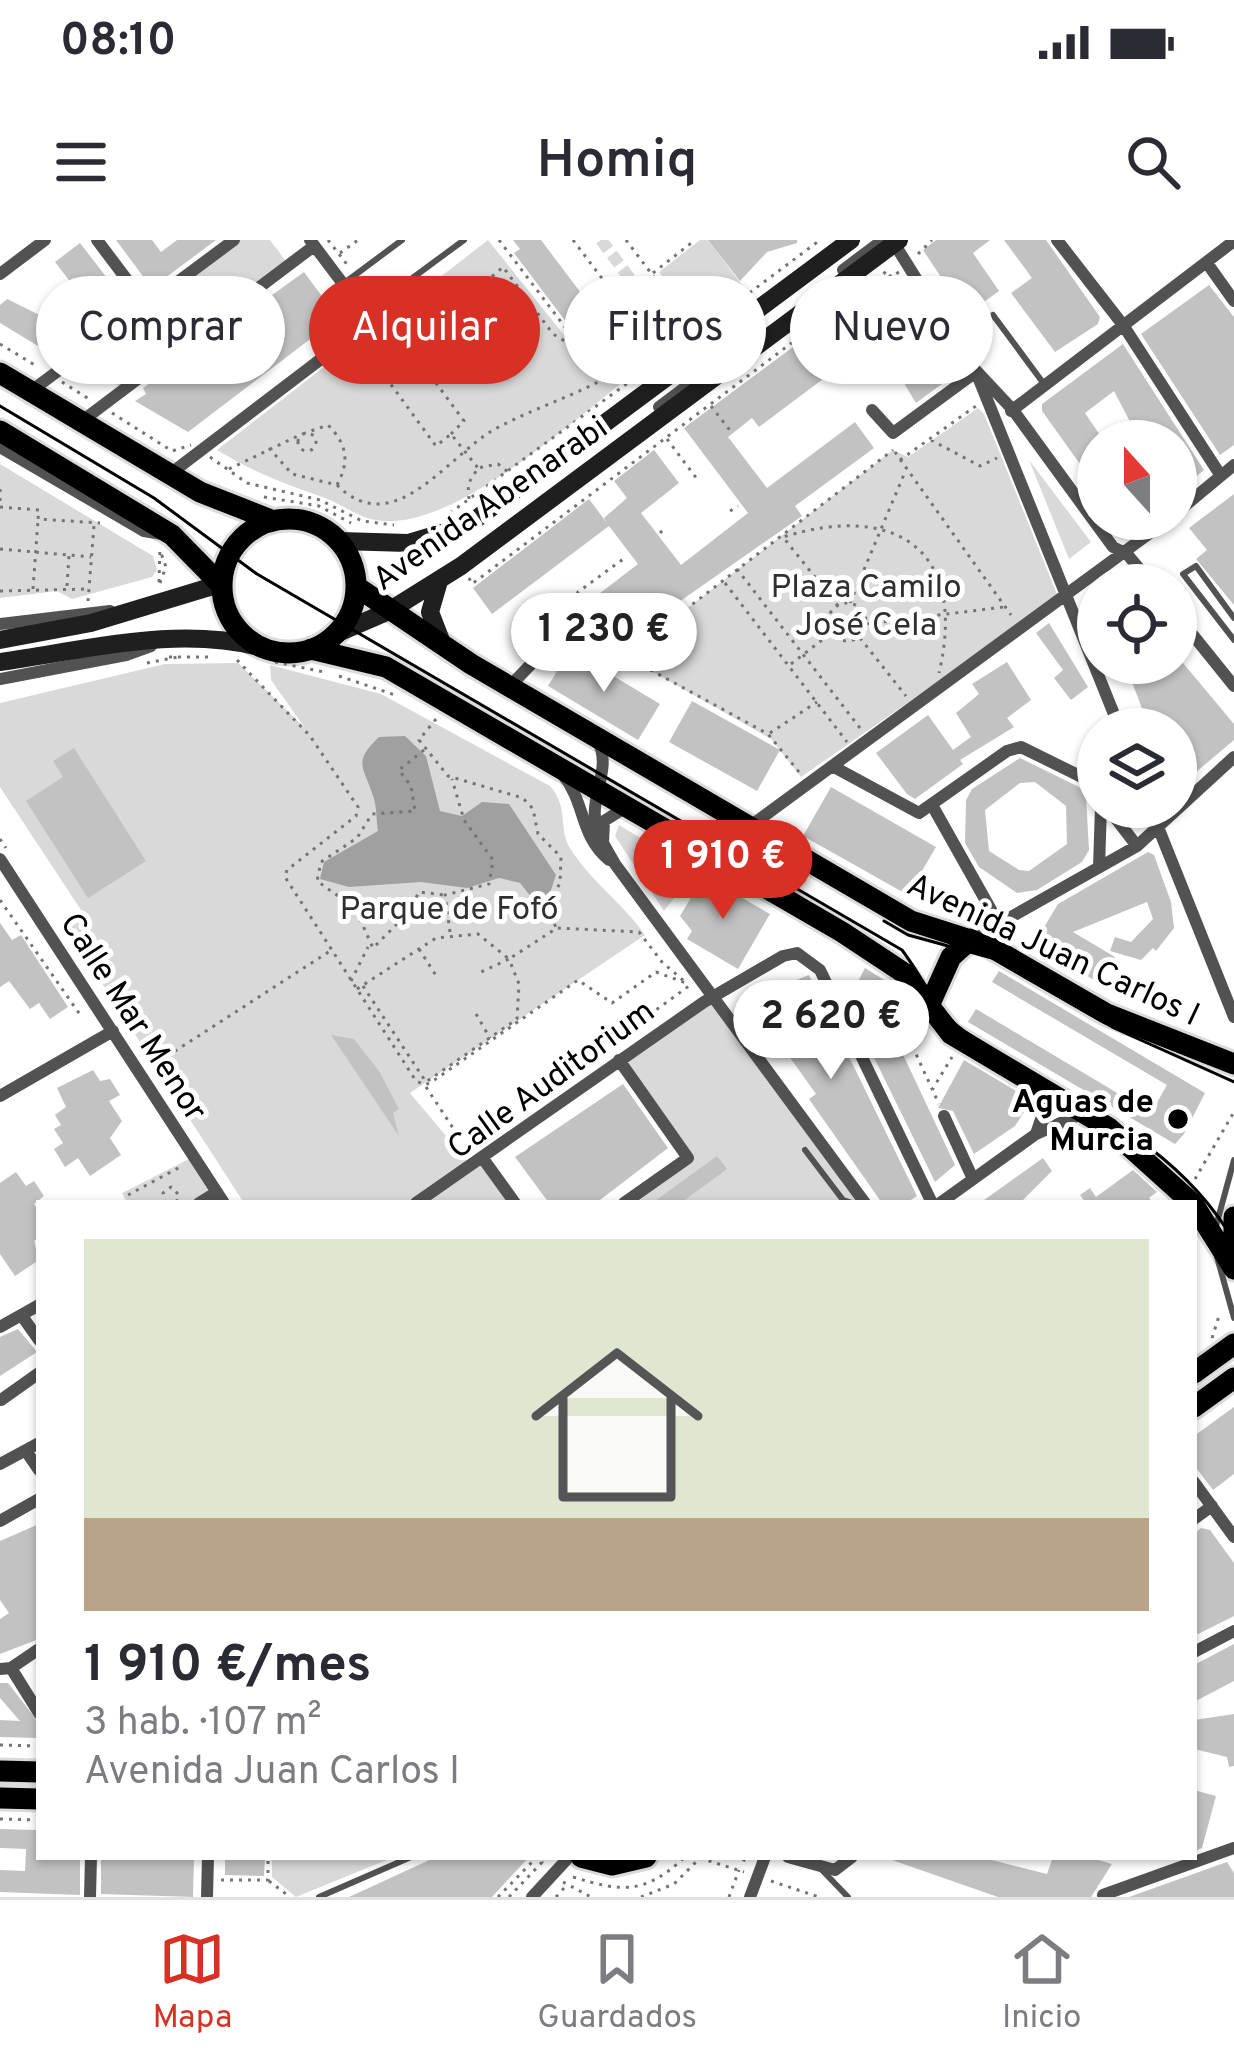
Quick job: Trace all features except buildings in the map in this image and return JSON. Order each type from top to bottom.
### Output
[{"type":"main road","name":"Avenida Abenarabi","points":[[766,297],[851,240]]},
{"type":"main road","name":"Avenida Abenarabi","points":[[338,633],[439,581],[892,241]]},
{"type":"main road","points":[[0,373],[212,498],[272,520],[310,521],[340,541],[354,565],[357,587],[351,614],[338,633],[311,650]]},
{"type":"main road","name":"Avenida Abenarabi","points":[[340,541],[388,546],[468,525],[645,384]]},
{"type":"main road","points":[[0,431],[220,584],[233,624],[258,655]]},
{"type":"main road","points":[[0,640],[135,611],[220,584],[238,543],[272,520]]},
{"type":"main road","points":[[439,581],[430,612],[447,650]]},
{"type":"main road","name":"Avenida Juan Carlos I","points":[[357,587],[447,650],[746,829],[911,921],[971,940],[1106,1014],[1234,1064]]},
{"type":"main road","points":[[0,662],[228,639],[258,655],[311,650],[386,667],[898,968],[919,1013],[1084,1112],[1136,1149],[1189,1200]]},
{"type":"main road","points":[[919,1013],[946,964],[971,940]]},
{"type":"main road","points":[[1197,1210],[1234,1269]]},
{"type":"main road","points":[[1234,1217],[1234,1256]]},
{"type":"main road","points":[[1197,1371],[1234,1344]]},
{"type":"main road","points":[[1197,1406],[1234,1378]]},
{"type":"main road","points":[[0,1771],[36,1772]]},
{"type":"main road","points":[[0,1798],[36,1799]]},
{"type":"main road","points":[[593,1860],[612,1865],[633,1860]]},
{"type":"street","points":[[0,274],[45,240]]},
{"type":"street","points":[[98,240],[125,276]]},
{"type":"street","points":[[185,276],[234,240]]},
{"type":"street","points":[[1057,240],[1123,325],[1221,476]]},
{"type":"street","points":[[892,241],[914,276]]},
{"type":"street","points":[[998,419],[1234,242]]},
{"type":"street","points":[[269,276],[312,243],[338,276]]},
{"type":"street","points":[[1207,263],[1234,301]]},
{"type":"street","points":[[170,474],[205,456],[309,368]]},
{"type":"street","points":[[31,391],[41,384]]},
{"type":"street","points":[[82,422],[130,384]]},
{"type":"street","points":[[605,460],[625,435],[690,384]]},
{"type":"street","points":[[872,410],[893,433],[960,384]]},
{"type":"street","points":[[982,384],[1112,708]]},
{"type":"street","points":[[988,384],[1013,410],[1113,547],[1135,564]]},
{"type":"street","points":[[0,447],[165,542]]},
{"type":"street","points":[[1197,496],[1234,465]]},
{"type":"street","points":[[746,829],[1144,540]]},
{"type":"street","points":[[0,624],[86,611],[135,611]]},
{"type":"street","points":[[509,687],[562,632],[582,639]]},
{"type":"street","points":[[1197,640],[1234,686]]},
{"type":"street","points":[[0,679],[174,648]]},
{"type":"street","points":[[595,736],[604,758],[592,815],[615,864],[863,1200]]},
{"type":"street","points":[[834,767],[910,811],[932,806],[1007,751],[1022,747],[1077,774]]},
{"type":"street","points":[[971,940],[1137,846],[1234,757]]},
{"type":"street","points":[[549,761],[576,794],[590,841],[615,864]]},
{"type":"street","points":[[603,843],[608,815],[628,806]]},
{"type":"street","points":[[932,806],[999,924]]},
{"type":"street","points":[[1099,868],[1102,828]]},
{"type":"street","points":[[1122,828],[1137,846]]},
{"type":"street","points":[[1159,829],[1231,998],[1234,1017]]},
{"type":"street","name":"Calle Mar Menor","points":[[0,859],[221,1197]]},
{"type":"street","name":"Calle Auditorium","points":[[421,1200],[714,996],[783,956],[797,953],[820,970],[935,1200]]},
{"type":"street","points":[[0,1096],[113,1031]]},
{"type":"street","points":[[619,1060],[688,1158],[631,1200]]},
{"type":"street","points":[[1036,1134],[1050,1094]]},
{"type":"street","points":[[941,1200],[1036,1134],[1084,1112]]},
{"type":"street","points":[[944,1116],[973,1179]]},
{"type":"street","points":[[484,1160],[513,1200]]},
{"type":"street","points":[[0,1328],[36,1307]]},
{"type":"street","points":[[22,1316],[36,1336]]},
{"type":"street","points":[[1,1400],[36,1375]]},
{"type":"street","points":[[0,1464],[33,1447]]},
{"type":"street","points":[[1197,1486],[1234,1537]]},
{"type":"street","points":[[0,1521],[36,1500]]},
{"type":"street","points":[[1197,1518],[1212,1507]]},
{"type":"street","points":[[1197,1650],[1234,1631]]},
{"type":"street","points":[[36,1651],[6,1669],[36,1709]]},
{"type":"street","points":[[1103,1895],[1233,1852]]},
{"type":"street","points":[[91,1897],[92,1860]]},
{"type":"street","points":[[207,1897],[208,1860]]},
{"type":"street","points":[[532,1897],[566,1860]]},
{"type":"street","points":[[750,1897],[764,1860]]},
{"type":"street","points":[[797,1860],[819,1867],[848,1862]]},
{"type":"lane","points":[[355,276],[402,240]]},
{"type":"lane","points":[[419,276],[464,240]]},
{"type":"lane","points":[[993,315],[1046,387]]},
{"type":"lane","points":[[1234,618],[1196,566],[1184,574],[1234,640]]},
{"type":"lane","points":[[805,1150],[843,1200]]},
{"type":"lane","points":[[1234,1160],[1216,1234],[1218,1268],[1234,1318]]},
{"type":"lane","points":[[319,1897],[404,1860]]},
{"type":"lane","points":[[819,1867],[848,1897]]},
{"type":"path","points":[[339,254],[358,240]]},
{"type":"path","points":[[500,240],[564,326]]},
{"type":"path","points":[[573,240],[600,276]]},
{"type":"path","points":[[626,240],[652,274],[695,240]]},
{"type":"path","points":[[766,280],[820,240]]},
{"type":"path","points":[[919,240],[924,246]]},
{"type":"path","points":[[540,312],[564,341]]},
{"type":"path","points":[[0,344],[36,366]]},
{"type":"path","points":[[65,384],[172,451],[186,442],[247,484],[320,500],[362,521],[399,528],[356,525],[320,506],[260,496]]},
{"type":"path","points":[[391,384],[436,446],[464,421],[437,384]]},
{"type":"path","points":[[269,448],[292,474],[337,485],[365,503],[400,500],[418,492],[497,428],[594,384]]},
{"type":"path","points":[[445,516],[627,384]]},
{"type":"path","points":[[710,405],[732,433]]},
{"type":"path","points":[[900,460],[978,409]]},
{"type":"path","points":[[227,470],[328,425],[347,455],[337,485]]},
{"type":"path","points":[[451,434],[478,468]]},
{"type":"path","points":[[666,438],[697,479]]},
{"type":"path","points":[[929,439],[980,466],[1012,453]]},
{"type":"path","points":[[991,442],[997,458]]},
{"type":"path","points":[[625,656],[893,450],[1023,631]]},
{"type":"path","points":[[470,500],[468,484],[478,468],[498,464],[508,472]]},
{"type":"path","points":[[850,603],[906,470]]},
{"type":"path","points":[[0,490],[0,509],[39,510],[33,589]]},
{"type":"path","points":[[730,512],[738,506]]},
{"type":"path","points":[[38,519],[110,523]]},
{"type":"path","points":[[88,602],[94,523]]},
{"type":"path","points":[[783,537],[828,523],[884,527],[930,564],[948,616],[938,673],[957,659]]},
{"type":"path","points":[[783,537],[838,606]]},
{"type":"path","points":[[160,584],[165,542]]},
{"type":"path","points":[[0,549],[92,557]]},
{"type":"path","points":[[67,588],[69,555]]},
{"type":"path","points":[[562,632],[578,592],[626,557]]},
{"type":"path","points":[[737,569],[861,729]]},
{"type":"path","points":[[723,581],[856,753]]},
{"type":"path","points":[[0,591],[88,589]]},
{"type":"path","points":[[850,603],[865,614],[866,624],[859,636],[841,640],[832,632],[830,615],[838,606],[850,603]]},
{"type":"path","points":[[866,624],[1006,607]]},
{"type":"path","points":[[789,665],[832,632]]},
{"type":"path","points":[[859,636],[907,697]]},
{"type":"path","points":[[582,639],[625,656],[769,734],[810,784]]},
{"type":"path","points":[[174,648],[212,655],[169,661],[174,648]]},
{"type":"path","points":[[360,987],[450,934],[478,934],[509,959],[519,984],[519,1013],[426,1082],[360,987],[351,981],[284,873],[347,824],[358,807],[310,736],[229,656],[258,655],[404,699]]},
{"type":"path","points":[[769,734],[817,702]]},
{"type":"path","points":[[422,707],[439,716]]},
{"type":"path","points":[[444,710],[419,740],[423,750],[451,777],[486,791],[513,792],[533,809],[538,833],[561,857],[560,883],[546,909],[557,928]]},
{"type":"path","points":[[830,751],[876,718]]},
{"type":"path","points":[[351,981],[368,946],[355,908],[316,881],[315,870],[356,838],[372,814],[410,812],[418,804],[399,770],[423,750]]},
{"type":"path","points":[[368,946],[373,948],[409,913],[419,892],[445,895],[489,884],[493,860],[458,803],[451,777]]},
{"type":"path","points":[[445,895],[450,934]]},
{"type":"path","points":[[0,900],[82,1016]]},
{"type":"path","points":[[481,972],[557,928],[639,932],[662,962],[691,985]]},
{"type":"path","points":[[418,949],[437,977]]},
{"type":"path","points":[[140,1073],[332,950]]},
{"type":"path","points":[[424,1085],[578,980],[612,1003],[656,973],[691,985]]},
{"type":"path","points":[[625,1040],[631,1028],[691,985]]},
{"type":"path","points":[[360,987],[453,1128]]},
{"type":"path","points":[[919,1013],[904,1028],[944,1116]]},
{"type":"path","points":[[476,1015],[490,1038]]},
{"type":"path","points":[[932,1090],[956,1051],[949,1046]]},
{"type":"path","points":[[1192,1200],[1234,1112]]},
{"type":"path","points":[[130,1200],[128,1195],[196,1159]]},
{"type":"path","points":[[177,1200],[178,1192],[206,1175]]},
{"type":"path","points":[[160,1178],[178,1192]]},
{"type":"path","points":[[163,1200],[167,1188]]},
{"type":"path","points":[[1207,1345],[1218,1326],[1220,1305]]},
{"type":"path","points":[[0,1745],[36,1746]]},
{"type":"path","points":[[0,1819],[36,1820]]},
{"type":"path","points":[[268,1860],[268,1880]]},
{"type":"path","points":[[498,1897],[534,1860]]},
{"type":"path","points":[[509,1897],[544,1860]]},
{"type":"path","points":[[641,1897],[674,1883],[698,1860]]},
{"type":"path","points":[[729,1897],[739,1870]]},
{"type":"path","points":[[208,1880],[268,1880],[290,1897]]},
{"type":"path","points":[[556,1897],[566,1886]]},
{"type":"green space","points":[[234,240],[270,240],[288,264],[272,276],[186,276]]},
{"type":"green space","points":[[488,240],[517,276],[442,276]]},
{"type":"green space","points":[[700,240],[708,240],[735,276],[662,276],[659,272]]},
{"type":"green space","points":[[540,305],[564,335],[564,384],[620,384],[487,485],[416,517],[368,518],[217,450],[309,379],[309,384],[540,384]]},
{"type":"green space","name":"Plaza Camilo José Cela","points":[[978,408],[1057,594],[1025,621],[801,777],[771,739],[625,656],[893,450],[908,457]]},
{"type":"green space","points":[[1029,460],[1077,523],[1077,540],[1091,542],[1069,559]]},
{"type":"green space","points":[[0,464],[153,556],[157,570],[152,577],[72,599],[57,591],[0,598]]},
{"type":"green space","name":"Parque de Fofó","points":[[238,663],[305,728],[271,680],[270,665],[381,694],[550,786],[556,794],[570,848],[645,935],[410,1093],[468,1162],[479,1163],[512,1200],[242,1200],[63,923],[81,910],[0,787],[0,703],[165,664]]},
{"type":"green space","points":[[619,825],[695,871],[664,911],[615,836]]},
{"type":"green space","points":[[708,1000],[726,1013],[863,1200],[628,1200],[687,1158],[619,1060]]},
{"type":"green space","points":[[191,1158],[213,1194],[204,1200],[126,1200],[122,1193]]},
{"type":"green space","points":[[272,1860],[387,1860],[296,1897],[272,1877]]},
{"type":"shaded area","points":[[405,736],[426,756],[440,811],[462,816],[482,802],[509,804],[556,875],[549,896],[532,898],[520,883],[499,878],[467,888],[421,882],[349,887],[320,879],[324,862],[378,831],[363,766],[365,753],[379,737]]},
{"type":"tunnel","points":[[601,240],[628,276]]},
{"type":"tram line","points":[[0,406],[154,498],[257,574],[902,950],[954,1023],[1147,1145],[1209,1204],[1234,1241]]},
{"type":"tram line","points":[[884,921],[908,935],[992,958],[1114,1028],[1234,1082]]},
{"type":"place","name":"Aguas de Murcia","points":[[1178,1119]]}]
